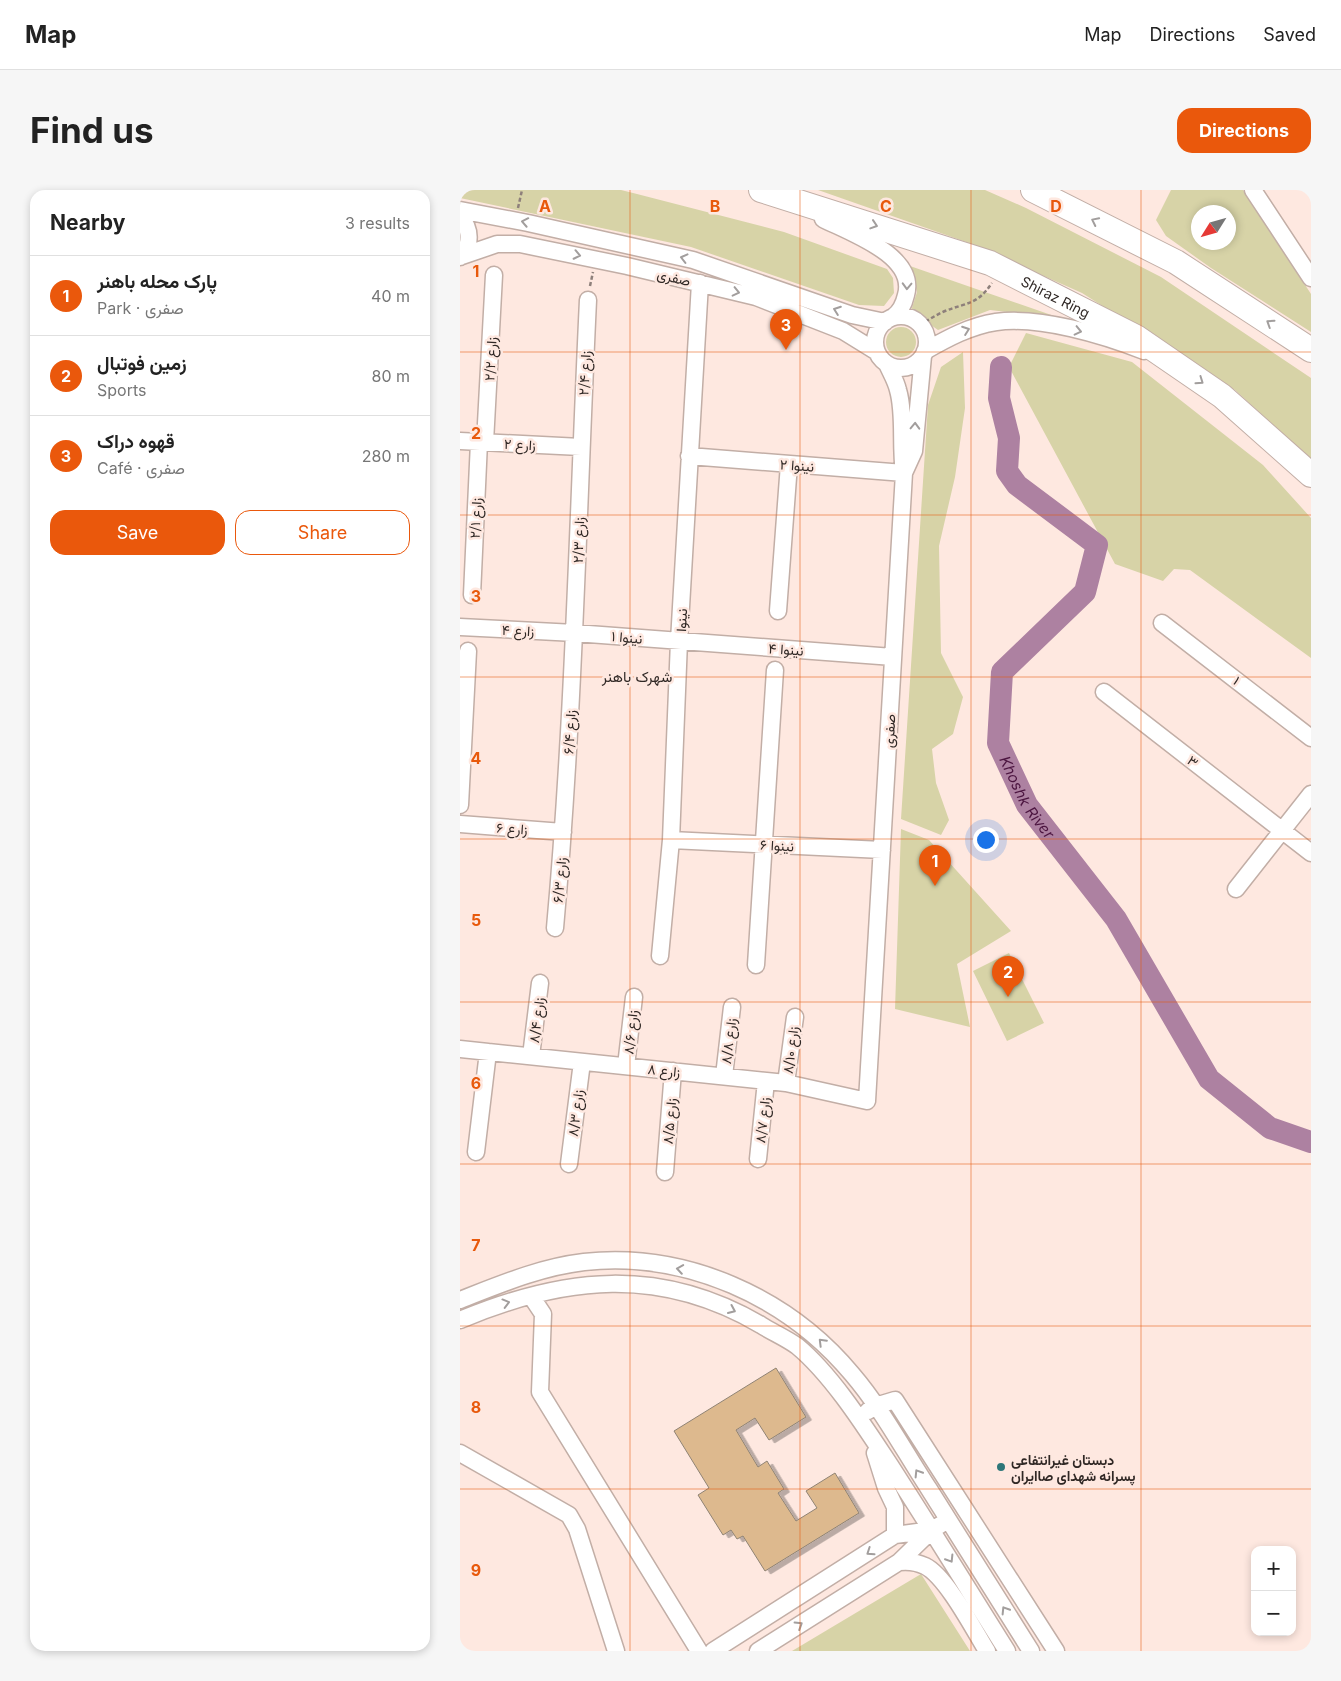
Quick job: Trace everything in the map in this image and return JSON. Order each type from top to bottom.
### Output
[{"type":"highway","points":[[1033,190],[1176,262],[1311,350]]},
{"type":"highway","name":"Shiraz Ring","points":[[766,191],[990,263],[1136,337],[1222,396],[1311,475]]},
{"type":"street","points":[[1253,190],[1311,278]]},
{"type":"street","points":[[766,191],[863,239],[889,255],[899,264],[908,281],[908,292],[901,308],[889,319],[876,336],[882,358],[903,368],[911,366],[924,353],[954,334],[975,327],[1010,321],[1030,322],[1091,334],[1175,363]]},
{"type":"street","points":[[460,210],[545,226],[693,260],[852,315],[889,319],[909,317],[920,325],[926,334],[914,451],[904,473]]},
{"type":"street","points":[[460,216],[468,230],[469,240],[461,256]]},
{"type":"street","name":"صفری","points":[[461,256],[497,244],[520,244],[595,259],[756,297],[814,318],[843,331],[882,358],[898,390],[904,473],[867,1101]]},
{"type":"street","name":"۲/۲ زارع","points":[[482,442],[494,275]]},
{"type":"street","name":"نینوا","points":[[660,956],[671,840],[679,642],[700,284]]},
{"type":"street","name":"۲/۴ زارع","points":[[581,446],[588,300]]},
{"type":"street","name":"۲ زارع","points":[[460,441],[581,446]]},
{"type":"street","name":"۲/۱ زارع","points":[[472,595],[482,442]]},
{"type":"street","name":"۲/۳ زارع","points":[[575,633],[581,446]]},
{"type":"street","name":"۲ نینوا","points":[[689,456],[904,473]]},
{"type":"street","points":[[778,611],[789,464]]},
{"type":"street","name":"۱","points":[[1162,623],[1311,738]]},
{"type":"street","name":"۴ زارع","points":[[460,627],[575,633]]},
{"type":"street","name":"۱ نینوا","points":[[575,633],[679,642]]},
{"type":"street","name":"۶/۴ زارع","points":[[564,832],[575,633]]},
{"type":"street","name":"۴ نینوا","points":[[679,642],[893,657]]},
{"type":"street","points":[[460,805],[468,651]]},
{"type":"street","points":[[756,964],[776,670]]},
{"type":"street","name":"۳","points":[[1104,692],[1311,853]]},
{"type":"street","points":[[1236,889],[1311,794]]},
{"type":"street","name":"۶ زارع","points":[[460,824],[564,832]]},
{"type":"street","name":"۶/۳ زارع","points":[[555,928],[564,832]]},
{"type":"street","name":"۶ نینوا","points":[[671,840],[882,850]]},
{"type":"street","name":"۸/۴ زارع","points":[[531,1056],[540,983]]},
{"type":"street","name":"۸/۶ زارع","points":[[626,1066],[634,997]]},
{"type":"street","name":"۸/۸ زارع","points":[[724,1076],[732,1007]]},
{"type":"street","name":"۸/۱۰ زارع","points":[[786,1082],[795,1017]]},
{"type":"street","name":"۸ زارع","points":[[460,1049],[786,1082],[867,1101]]},
{"type":"street","points":[[476,1152],[488,1052]]},
{"type":"street","name":"۸/۳ زارع","points":[[568,1164],[582,1062]]},
{"type":"street","name":"۸/۵ زارع","points":[[665,1172],[673,1071]]},
{"type":"street","name":"۸/۷ زارع","points":[[758,1159],[766,1080]]},
{"type":"street","points":[[460,1300],[528,1274],[585,1262],[638,1262],[704,1273],[773,1304],[818,1338],[853,1374],[1031,1651]]},
{"type":"street","points":[[460,1320],[492,1306],[582,1285],[642,1284],[686,1293],[734,1310],[796,1346],[819,1368],[869,1434],[932,1530],[1007,1651]]},
{"type":"street","points":[[531,1296],[543,1314],[540,1392],[699,1651]]},
{"type":"street","points":[[858,1419],[875,1406],[895,1400],[1056,1651]]},
{"type":"street","points":[[869,1434],[886,1488],[895,1506],[895,1535]]},
{"type":"street","points":[[460,1453],[569,1515],[577,1529],[616,1651]]},
{"type":"street","points":[[758,1651],[899,1562],[932,1530],[949,1521]]},
{"type":"street","points":[[713,1651],[895,1535],[932,1530]]},
{"type":"street","points":[[899,1562],[912,1561],[927,1566],[942,1580],[987,1651]]},
{"type":"path","points":[[519,198],[522,190]]},
{"type":"path","points":[[588,300],[595,259]]},
{"type":"path","points":[[920,325],[945,311],[971,304],[992,283]]},
{"type":"shaded area","points":[[460,190],[621,190],[784,232],[887,269],[893,278],[894,293],[884,306],[859,305],[691,247],[460,198]]},
{"type":"shaded area","points":[[818,190],[985,190],[1026,208],[1161,277],[1311,378],[1311,460],[1235,390],[1082,293],[969,243]]},
{"type":"shaded area","points":[[1171,190],[1243,190],[1311,294],[1311,332],[1211,268],[1166,236],[1156,220]]},
{"type":"shaded area","points":[[910,266],[1060,318],[990,310],[938,330],[911,311],[917,292]]},
{"type":"shaded area","points":[[901,327],[912,331],[916,342],[912,353],[901,357],[890,353],[886,342],[890,331]]},
{"type":"shaded area","points":[[1026,333],[1132,362],[1263,465],[1311,518],[1311,658],[1190,570],[1174,569],[1163,581],[1115,564],[1009,367]]},
{"type":"shaded area","points":[[963,352],[965,408],[955,477],[939,546],[941,653],[963,697],[953,734],[932,749],[936,783],[949,820],[941,835],[901,819],[928,405],[941,367]]},
{"type":"shaded area","points":[[901,829],[929,840],[1011,931],[957,964],[970,1027],[895,1009]]},
{"type":"shaded area","points":[[1009,953],[1044,1023],[1007,1041],[973,971]]},
{"type":"shaded area","points":[[921,1574],[970,1651],[792,1651]]},
{"type":"building","points":[[776,1368],[806,1417],[769,1440],[755,1418],[736,1430],[758,1467],[767,1461],[784,1489],[778,1493],[796,1521],[817,1508],[806,1491],[835,1473],[859,1513],[765,1571],[743,1536],[737,1539],[731,1530],[723,1535],[698,1495],[709,1488],[674,1431]]},
{"type":"waterway","name":"Khoshk River","points":[[1001,367],[999,398],[1009,438],[1007,471],[1017,485],[1097,545],[1085,592],[1002,672],[998,743],[1027,805],[1116,919],[1209,1079],[1270,1128],[1311,1142]]},
{"type":"place","name":"قهوه دراک","points":[[786,350]]},
{"type":"place","name":"پارک محله باهنر","points":[[935,886]]},
{"type":"place","name":"زمین فوتبال","points":[[1008,997]]},
{"type":"place","name":"دبستان غیرانتفاعی پسرانه شهدای صاایران","points":[[1001,1467]]},
{"type":"district","name":"شهرک باهنر","points":[[637,676]]}]
